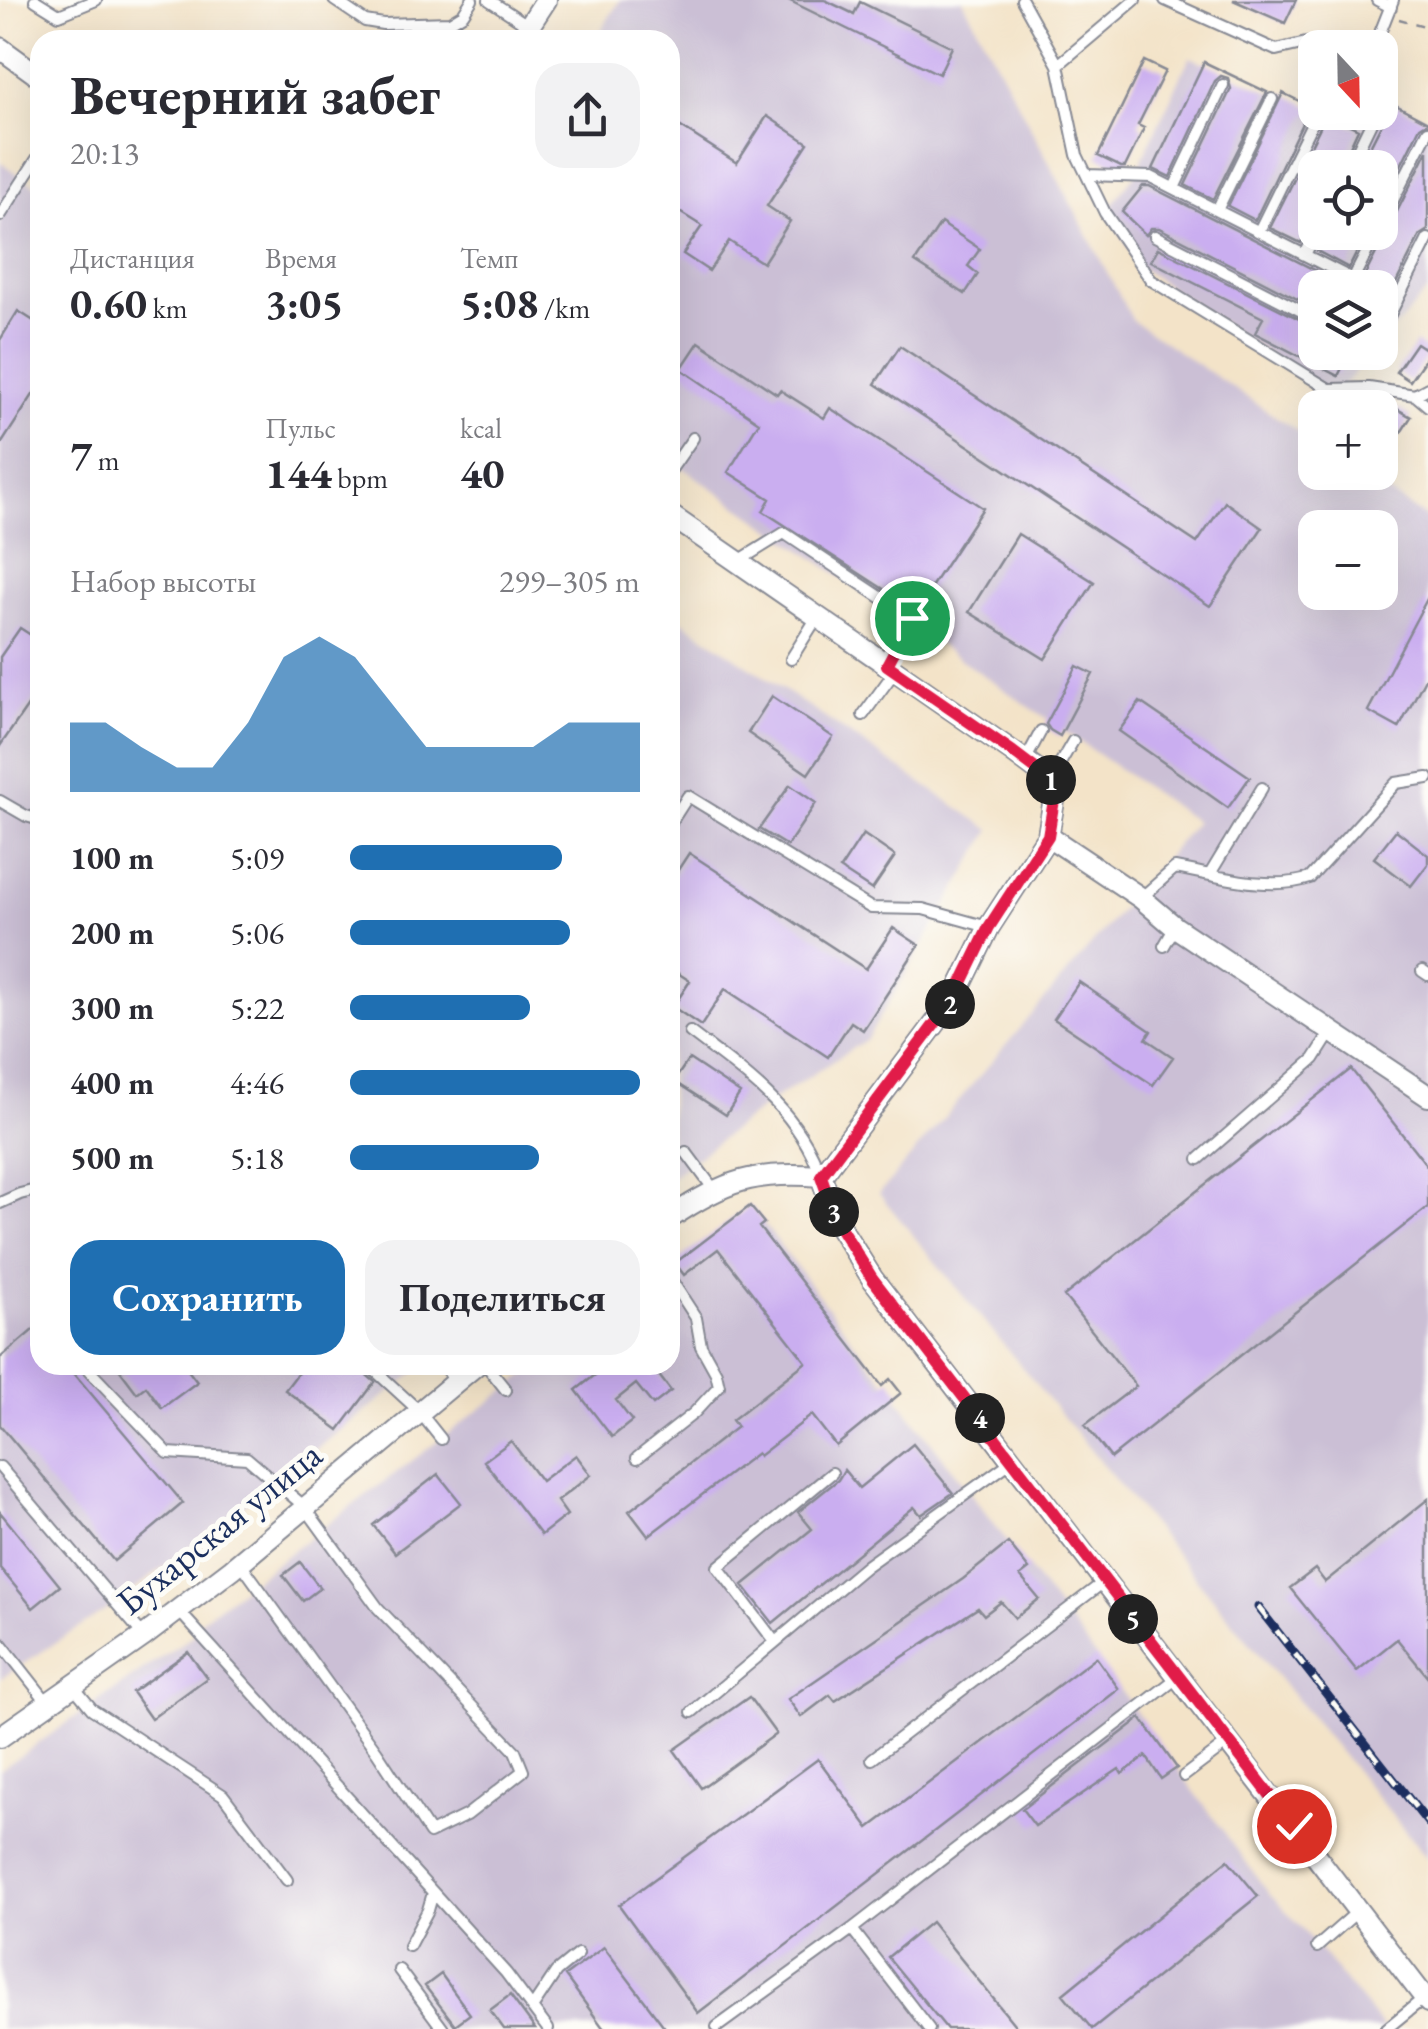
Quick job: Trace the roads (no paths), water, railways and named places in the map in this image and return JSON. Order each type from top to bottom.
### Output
[{"type":"street","points":[[527,30],[546,0]]},
{"type":"street","points":[[0,48],[30,70]]},
{"type":"street","points":[[680,521],[1025,761],[1056,788],[1048,836],[989,927],[955,997],[821,1176]]},
{"type":"street","points":[[1048,836],[1141,898],[1176,928],[1428,1096]]},
{"type":"street","points":[[680,1212],[738,1179],[785,1174],[821,1176]]},
{"type":"street","points":[[821,1176],[838,1224],[872,1278],[1426,2000]]},
{"type":"street","name":"Бухарская улица","points":[[0,1737],[144,1636],[240,1562],[418,1410],[447,1375]]},
{"type":"lane","points":[[35,0],[59,15],[96,0]]},
{"type":"lane","points":[[334,0],[366,21],[383,24],[450,22],[472,0]]},
{"type":"lane","points":[[490,0],[522,30]]},
{"type":"lane","points":[[1022,0],[1058,64],[1077,155],[1105,212],[1151,280],[1329,388],[1369,388],[1415,395],[1428,406]]},
{"type":"lane","points":[[1058,64],[1135,0]]},
{"type":"lane","points":[[1166,0],[1276,50],[1298,45]]},
{"type":"lane","points":[[1377,0],[1390,8]]},
{"type":"lane","points":[[1174,188],[1223,85]]},
{"type":"lane","points":[[1217,210],[1272,99]]},
{"type":"lane","points":[[1259,232],[1308,130]]},
{"type":"lane","points":[[1398,190],[1428,131]]},
{"type":"lane","points":[[0,216],[30,170]]},
{"type":"lane","points":[[1087,175],[1152,177],[1336,270]]},
{"type":"lane","points":[[1155,236],[1298,309]]},
{"type":"lane","points":[[1398,299],[1428,240]]},
{"type":"lane","points":[[1306,255],[1308,250]]},
{"type":"lane","points":[[1415,395],[1428,388]]},
{"type":"lane","points":[[680,457],[693,438]]},
{"type":"lane","points":[[737,562],[784,533],[912,618],[891,668],[863,715]]},
{"type":"lane","points":[[791,659],[816,618]]},
{"type":"lane","points":[[1025,761],[1041,731]]},
{"type":"lane","points":[[1050,780],[1073,741]]},
{"type":"lane","points":[[1141,898],[1174,868],[1270,883],[1294,884],[1310,878],[1396,783],[1428,778]]},
{"type":"lane","points":[[1210,874],[1262,788]]},
{"type":"lane","points":[[680,808],[688,796],[870,908],[923,909],[989,927]]},
{"type":"lane","points":[[0,801],[30,817]]},
{"type":"lane","points":[[1164,946],[1176,928]]},
{"type":"lane","points":[[690,1032],[769,1093],[811,1146],[821,1176]]},
{"type":"lane","points":[[1199,1159],[1314,1060],[1331,1032]]},
{"type":"lane","points":[[686,1152],[716,1192]]},
{"type":"lane","points":[[0,1204],[30,1192]]},
{"type":"lane","points":[[637,1458],[694,1413],[719,1386],[701,1346],[696,1318],[680,1293]]},
{"type":"lane","points":[[94,1375],[168,1453],[247,1458],[304,1506],[378,1608],[515,1751],[523,1771],[466,1816],[430,1832],[240,1562]]},
{"type":"lane","points":[[380,1375],[418,1410],[441,1439]]},
{"type":"lane","points":[[494,1375],[506,1390]]},
{"type":"lane","points":[[692,1712],[866,1566],[1012,1461]]},
{"type":"lane","points":[[0,1468],[144,1636]]},
{"type":"lane","points":[[775,1642],[718,1567],[832,1473]]},
{"type":"lane","points":[[872,1760],[1105,1581]]},
{"type":"lane","points":[[178,1610],[433,1893],[548,2029]]},
{"type":"lane","points":[[0,1642],[48,1704]]},
{"type":"lane","points":[[717,2026],[852,1930],[1177,1678]]},
{"type":"lane","points":[[73,1686],[92,1709],[222,1794],[286,1880]]},
{"type":"lane","points":[[1184,1776],[1229,1742]]},
{"type":"lane","points":[[409,1946],[433,1893]]},
{"type":"lane","points":[[1317,1947],[1358,1911]]},
{"type":"lane","points":[[852,1930],[930,2029]]},
{"type":"lane","points":[[532,2008],[556,1972],[578,1954]]},
{"type":"lane","points":[[399,1970],[443,2029]]},
{"type":"lane","points":[[1386,2029],[1426,2000]]},
{"type":"railway","points":[[1258,1607],[1428,1823]]}]
